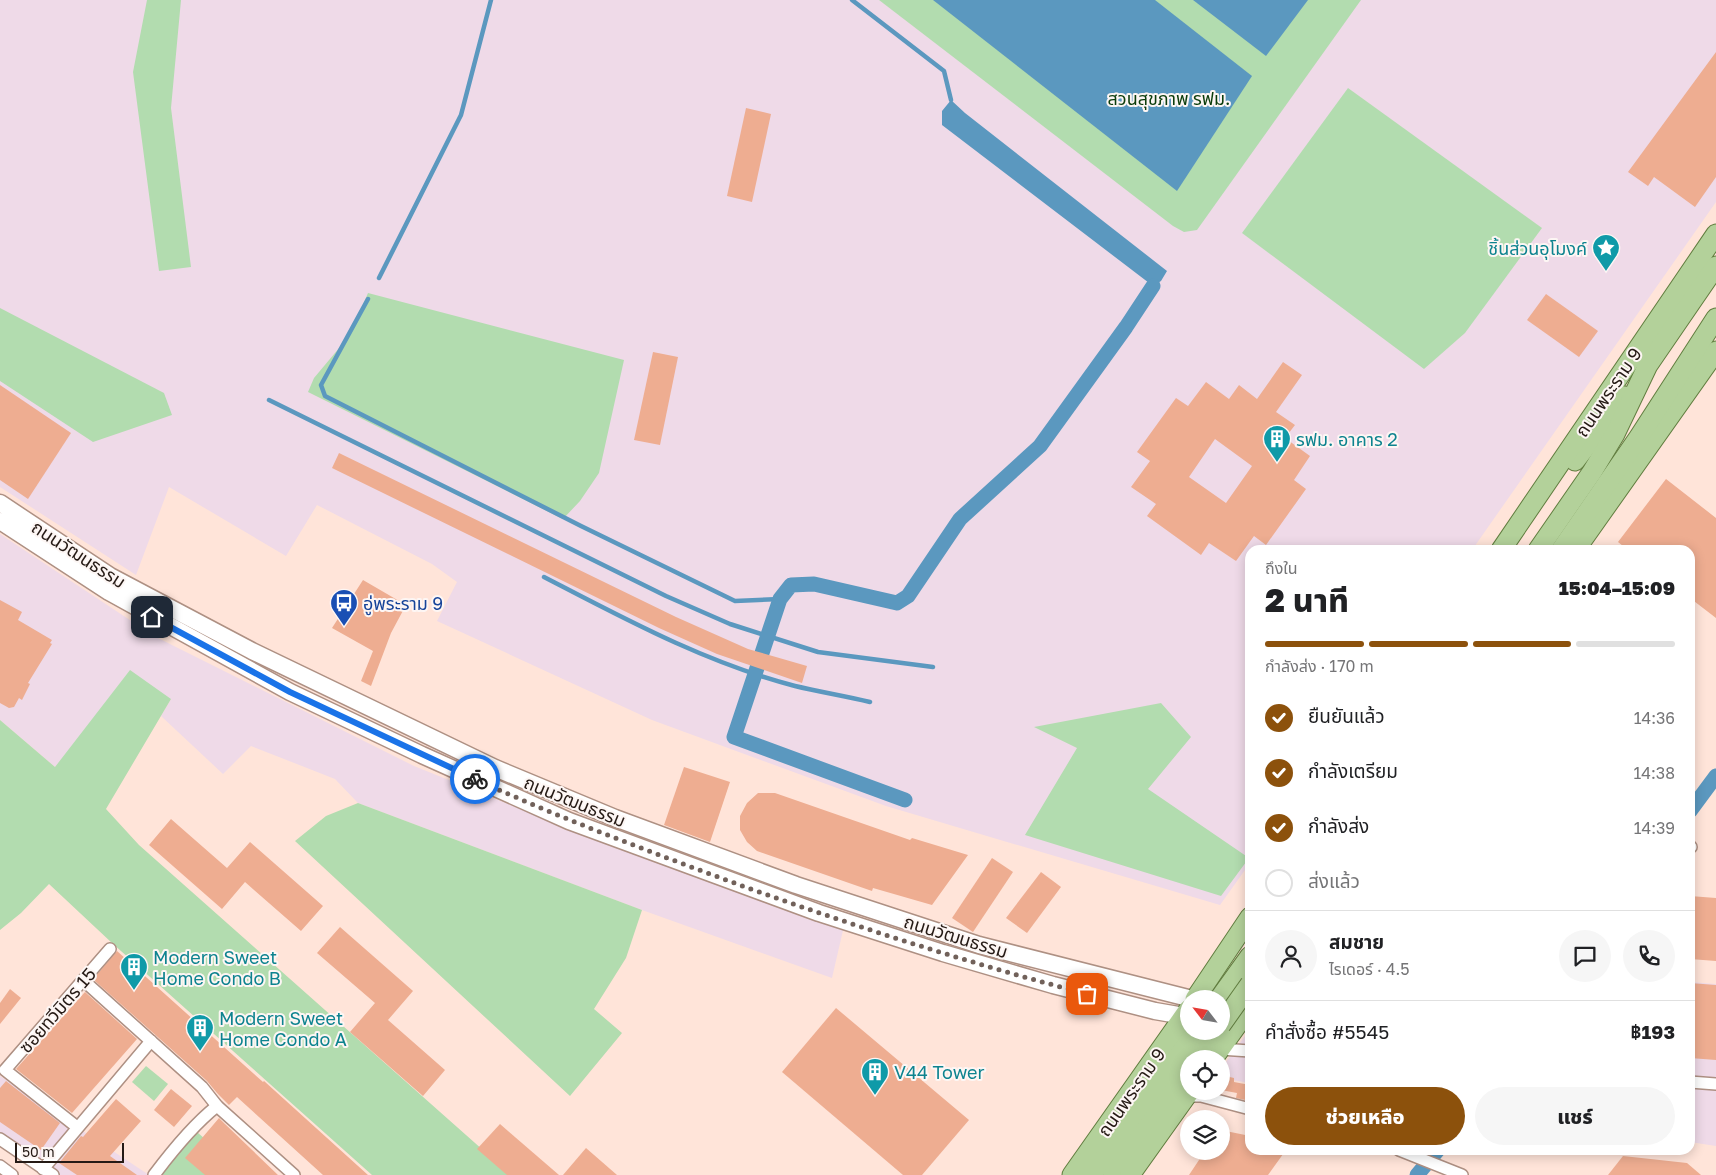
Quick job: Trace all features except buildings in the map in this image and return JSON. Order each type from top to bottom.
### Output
[{"type":"main road","name":"ถนนพระราม 9","points":[[1503,545],[1716,234]]},
{"type":"main road","name":"ถนนพระราม 9","points":[[1541,545],[1592,472],[1615,434],[1648,365],[1716,266]]},
{"type":"main road","points":[[1564,545],[1639,437],[1716,318]]},
{"type":"main road","points":[[1580,545],[1716,351]]},
{"type":"main road","points":[[1512,545],[1648,365]]},
{"type":"main road","points":[[1200,990],[1245,924]]},
{"type":"main road","points":[[1225,990],[1245,963]]},
{"type":"main road","points":[[1216,1046],[1235,1018],[1245,995]]},
{"type":"main road","name":"ถนนพระราม 9","points":[[1072,1175],[1180,1024]]},
{"type":"main road","name":"ถนนพระราม 9","points":[[1092,1175],[1190,1040]]},
{"type":"main road","name":"ถนนพระราม 9","points":[[1113,1175],[1180,1082]]},
{"type":"main road","points":[[1130,1175],[1184,1100]]},
{"type":"street","name":"ถนนวัฒนธรรม","points":[[0,503],[23,527],[109,592],[218,653],[290,692],[430,759],[569,821],[810,910],[943,953],[1155,1011],[1180,1013]]},
{"type":"street","name":"ถนนวัฒนธรรม","points":[[0,521],[23,527],[110,576],[228,638],[335,691],[495,768],[615,818],[796,885],[970,942],[1180,995]]},
{"type":"street","points":[[218,653],[228,638]]},
{"type":"street","points":[[327,709],[335,691]]},
{"type":"street","points":[[569,821],[579,803]]},
{"type":"street","name":"ซอยทวีมิตร 15","points":[[77,1127],[5,1070],[110,949]]},
{"type":"street","points":[[83,980],[202,1087],[217,1106],[294,1175]]},
{"type":"street","points":[[0,1139],[48,1172],[77,1127],[151,1041]]},
{"type":"street","points":[[1216,1046],[1245,1050]]},
{"type":"street","points":[[1695,1082],[1716,1084]]},
{"type":"street","points":[[1216,1100],[1245,1108]]},
{"type":"street","points":[[154,1175],[180,1144],[217,1106]]},
{"type":"street","points":[[1412,1155],[1462,1175]]},
{"type":"street","points":[[0,1166],[12,1175]]},
{"type":"shaded area","points":[[0,0],[1716,0],[1716,202],[1476,545],[1245,545],[1245,870],[1220,905],[886,806],[652,720],[437,621],[457,582],[432,564],[317,505],[286,556],[169,487],[136,575],[0,487]]},
{"type":"shaded area","points":[[0,534],[154,636],[414,766],[582,834],[844,926],[832,978],[642,910],[358,803],[335,779],[251,746],[223,774],[161,716],[171,699],[55,767],[0,720]]},
{"type":"shaded area","points":[[1695,982],[1716,984],[1716,1146],[1695,1143]]},
{"type":"shaded area","points":[[1245,1036],[1245,1082],[1230,1080],[1230,1057]]},
{"type":"shaded area","points":[[0,1076],[149,1175],[60,1175],[0,1134]]},
{"type":"green space","points":[[147,0],[181,0],[171,108],[191,267],[159,271],[133,72]]},
{"type":"green space","name":"สวนสุขภาพ รฟม.","points":[[879,0],[1361,0],[1197,230],[1184,232],[1173,226]]},
{"type":"green space","points":[[1348,88],[1542,228],[1465,333],[1424,369],[1242,233]]},
{"type":"green space","points":[[368,293],[624,360],[599,473],[580,501],[563,519],[308,392],[314,378],[350,335]]},
{"type":"green space","points":[[0,308],[164,393],[172,415],[93,442],[0,381]]},
{"type":"green space","points":[[130,670],[171,699],[106,809],[139,845],[511,1175],[372,1175],[112,943],[49,884],[21,913],[0,930],[0,720],[55,767]]},
{"type":"green space","points":[[1161,703],[1191,737],[1148,789],[1245,855],[1245,863],[1221,896],[1025,835],[1077,748],[1034,727]]},
{"type":"green space","points":[[358,803],[642,910],[626,958],[594,1009],[622,1033],[570,1096],[295,841],[326,816]]},
{"type":"green space","points":[[146,1066],[168,1084],[154,1101],[132,1082]]},
{"type":"green space","points":[[197,1132],[246,1175],[161,1175]]},
{"type":"water","points":[[933,0],[1155,0],[1252,76],[1177,191]]},
{"type":"water","points":[[1193,0],[1308,0],[1266,56]]},
{"type":"water","points":[[951,100],[965,113],[1167,271],[1161,281],[1153,286],[942,125],[942,111]]},
{"type":"waterway","points":[[379,278],[461,115],[491,0]]},
{"type":"waterway","points":[[852,0],[944,71],[951,100]]},
{"type":"waterway","points":[[905,800],[734,737],[780,599],[791,585],[814,584],[897,603],[908,596],[960,519],[1040,446],[1126,327],[1153,286]]},
{"type":"waterway","points":[[368,299],[321,385],[325,396],[581,526],[735,601],[780,599]]},
{"type":"waterway","points":[[269,400],[666,596],[730,624],[818,652],[933,667]]},
{"type":"waterway","points":[[544,577],[666,639],[730,665],[795,686],[870,702]]},
{"type":"waterway","points":[[1695,804],[1716,776]]},
{"type":"waterway","points":[[1417,1175],[1434,1155]]},
{"type":"way so far","points":[[475,779],[569,821],[819,913],[943,953],[1087,994]]},
{"type":"place","name":"ชิ้นส่วนอุโมงค์","points":[[1606,272]]},
{"type":"place","name":"รฟม. อาคาร 2","points":[[1277,463]]},
{"type":"place","name":"อู่พระราม 9","points":[[344,627]]},
{"type":"place","name":"Modern Sweet Home Condo B","points":[[134,991]]},
{"type":"place","name":"Modern Sweet Home Condo A","points":[[200,1052]]},
{"type":"place","name":"V44 Tower","points":[[875,1096]]},
{"type":"route","points":[[152,617],[290,692],[475,779]]}]
